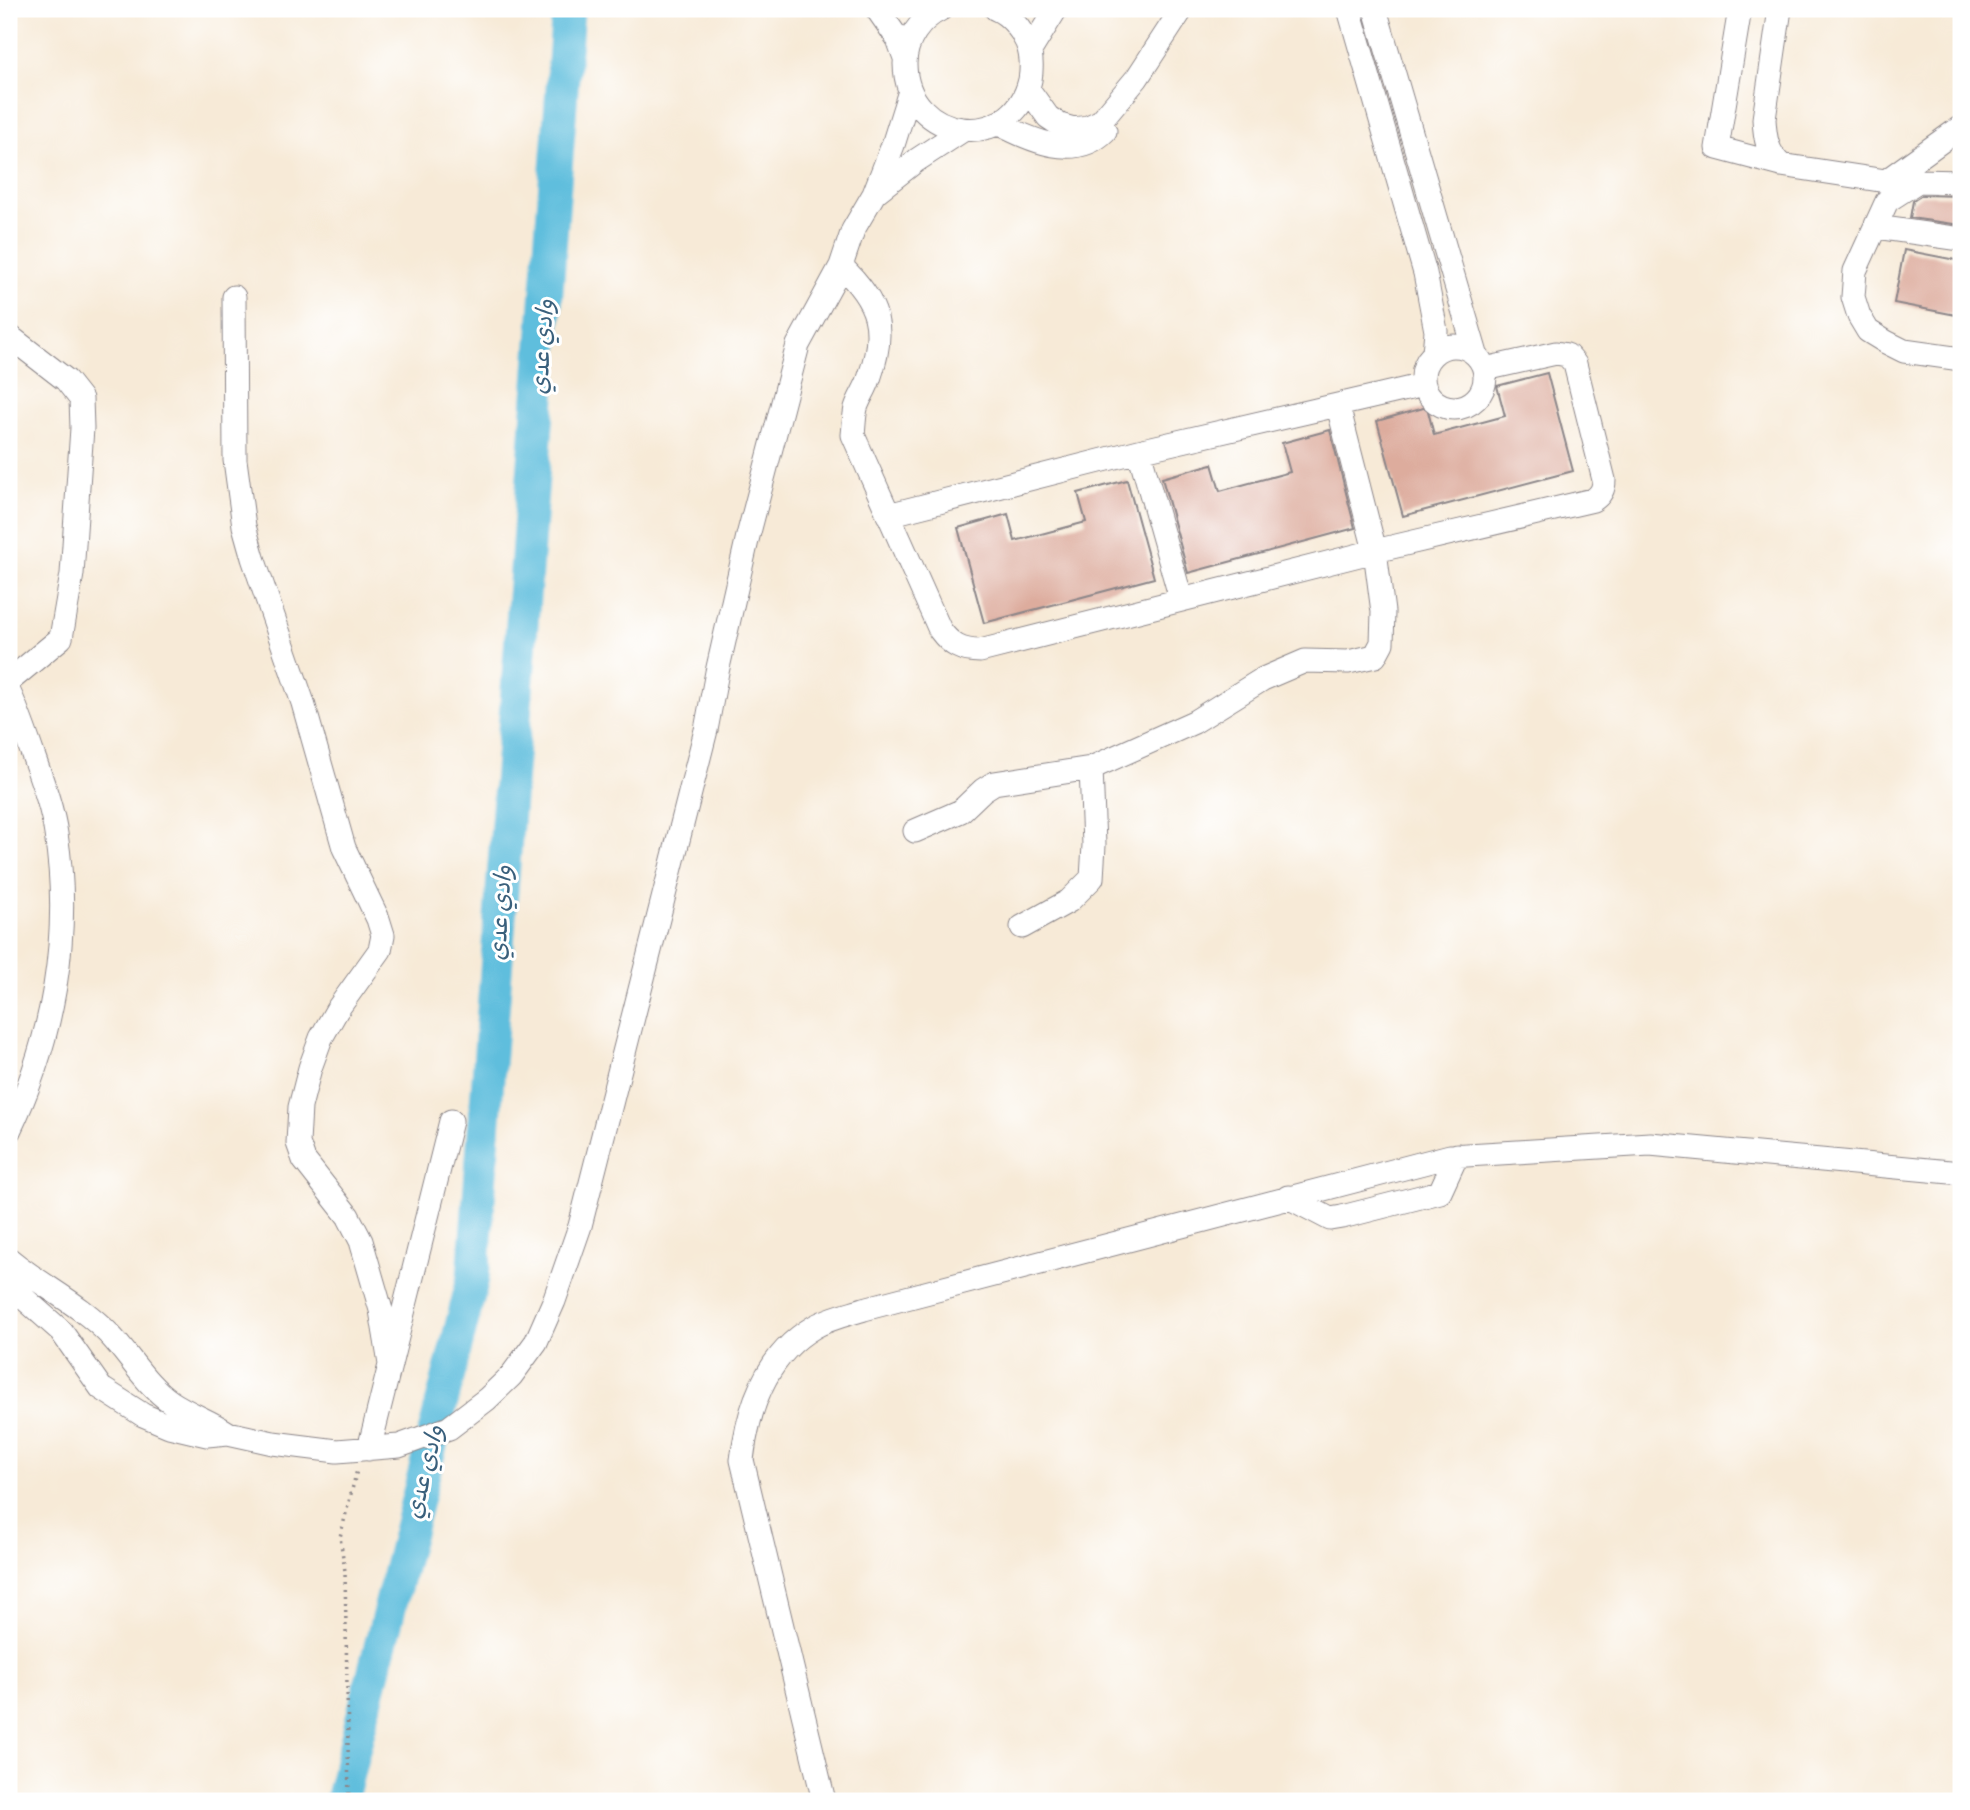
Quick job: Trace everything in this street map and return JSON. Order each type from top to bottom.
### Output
[{"type":"street","points":[[877,9],[898,39],[905,58]]},
{"type":"street","points":[[941,9],[920,24],[910,40],[905,58],[905,75],[919,106],[931,118],[963,130],[981,129],[996,124],[1010,115],[1028,89],[1032,71],[1030,51],[1024,35],[1014,21],[996,9]]},
{"type":"street","points":[[1030,51],[1056,9]]},
{"type":"street","points":[[1028,89],[1048,117],[1060,125],[1074,129],[1101,121],[1137,78],[1181,9]]},
{"type":"street","points":[[1349,9],[1425,272],[1436,331],[1434,352],[1424,367],[1424,385],[1427,393],[1440,405],[1449,408],[1467,406],[1480,395],[1486,378],[1375,9]]},
{"type":"street","points":[[1781,165],[1771,155],[1765,136],[1764,119],[1780,10],[1741,10],[1717,148],[1781,165],[1886,181],[1961,127]]},
{"type":"street","points":[[996,124],[1047,145],[1066,147],[1085,143],[1102,134],[1116,118],[1129,98],[1137,78]]},
{"type":"street","points":[[9,1259],[50,1287],[108,1333],[150,1385],[165,1397],[229,1433],[273,1443],[337,1451],[399,1446],[449,1428],[511,1377],[536,1342],[554,1301],[580,1226],[706,730],[717,672],[778,414],[798,345],[841,266],[853,230],[874,194],[910,91]]},
{"type":"street","points":[[874,194],[917,160],[963,130]]},
{"type":"street","points":[[1961,181],[1918,181],[1887,201],[1855,271],[1853,297],[1859,316],[1868,331],[1904,351],[1961,359]]},
{"type":"street","points":[[1875,227],[1961,239]]},
{"type":"street","points":[[841,266],[861,285],[878,323],[878,350],[869,381],[856,407],[853,436],[940,630],[949,643],[959,648],[980,651],[1376,551],[1594,500],[1602,492],[1604,480],[1572,359],[1556,353],[1480,361],[1460,345],[1434,352]]},
{"type":"street","points":[[234,297],[235,460],[244,526],[303,702],[344,848],[383,935],[380,950],[337,1010],[321,1038],[300,1107],[298,1143],[304,1160],[348,1216],[361,1241],[381,1310],[390,1364]]},
{"type":"street","points":[[9,336],[66,380],[81,399],[82,428],[72,574],[61,638],[9,681]]},
{"type":"street","points":[[888,515],[1139,451],[1424,385]]},
{"type":"street","points":[[915,831],[961,811],[994,783],[1091,768],[1194,722],[1263,678],[1305,661],[1348,662],[1375,656],[1382,643],[1383,612],[1376,551],[1338,406]]},
{"type":"street","points":[[1139,451],[1181,599]]},
{"type":"street","points":[[9,692],[44,786],[56,833],[62,923],[55,989],[44,1039],[27,1093],[9,1131]]},
{"type":"street","points":[[1022,926],[1069,901],[1092,878],[1094,845],[1091,768]]},
{"type":"street","points":[[365,1449],[390,1364],[451,1121]]},
{"type":"street","points":[[824,1801],[742,1460],[745,1434],[758,1390],[781,1354],[813,1328],[842,1316],[1288,1197],[1457,1155],[1650,1144],[1961,1173]]},
{"type":"street","points":[[1288,1197],[1321,1216],[1330,1219],[1342,1217],[1440,1192],[1457,1155]]},
{"type":"street","points":[[9,1285],[61,1331],[101,1388],[120,1402],[169,1426],[207,1435],[229,1433]]},
{"type":"path","points":[[349,1801],[345,1571],[341,1537],[365,1449]]},
{"type":"building","points":[[1922,195],[1961,196],[1961,225],[1910,218],[1913,201]]},
{"type":"building","points":[[1904,250],[1961,261],[1961,316],[1894,303]]},
{"type":"building","points":[[1547,373],[1573,471],[1403,516],[1377,421],[1427,407],[1434,435],[1505,416],[1497,386]]},
{"type":"building","points":[[1330,430],[1355,528],[1188,573],[1162,478],[1212,464],[1220,491],[1290,472],[1282,443]]},
{"type":"building","points":[[1127,480],[1154,578],[984,623],[958,528],[1008,514],[1015,541],[1086,522],[1078,493]]},
{"type":"waterway","name":"وادي عدي","points":[[341,1801],[473,1279],[568,9]]}]
